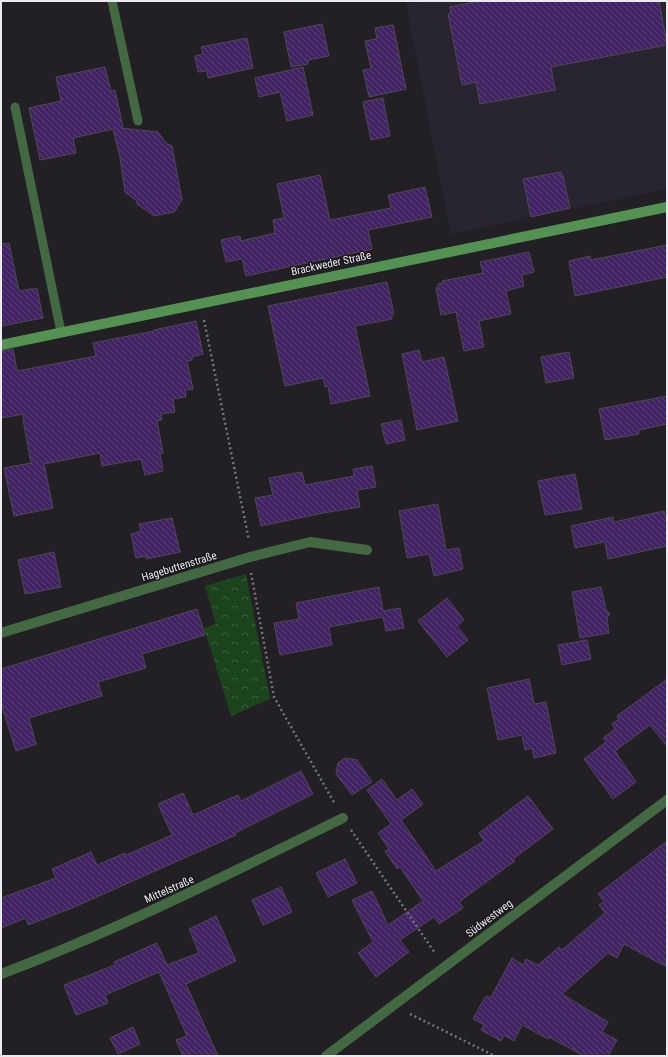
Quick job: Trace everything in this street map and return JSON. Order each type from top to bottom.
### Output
[{"type":"main road","name":"Brackweder Straße","points":[[1,345],[667,207]]},
{"type":"street","name":"Hagebuttenstraße","points":[[1,633],[250,557],[310,542],[367,550]]},
{"type":"street","name":"Südwestweg","points":[[326,1056],[667,800]]},
{"type":"street","name":"Mittelstraße","points":[[1,974],[48,956],[212,882],[343,818]]},
{"type":"lane","points":[[112,1],[138,122]]},
{"type":"lane","points":[[15,107],[61,332]]},
{"type":"path","points":[[201,303],[250,544],[251,573],[274,697],[343,818],[445,966]]},
{"type":"path","points":[[398,1003],[406,1012],[495,1056]]},
{"type":"shaded area","points":[[423,1],[665,1],[667,12],[667,189],[451,234],[406,4]]},
{"type":"green space","points":[[246,574],[270,699],[231,716],[204,628],[216,624],[205,586]]},
{"type":"building","points":[[479,1],[659,1],[667,45],[551,67],[555,90],[480,104],[476,82],[462,85],[448,14],[451,13],[450,7]]},
{"type":"building","points":[[322,24],[329,56],[308,60],[308,64],[291,67],[284,32]]},
{"type":"building","points":[[393,25],[406,89],[369,97],[363,70],[371,69],[365,41],[377,39],[375,28]]},
{"type":"building","points":[[247,38],[253,68],[208,78],[207,71],[198,72],[195,56],[203,54],[201,47]]},
{"type":"building","points":[[105,67],[111,91],[115,90],[123,127],[121,128],[158,132],[167,144],[172,146],[182,200],[174,212],[154,216],[137,204],[137,201],[125,192],[120,157],[113,129],[73,138],[76,153],[40,160],[29,108],[61,101],[56,77]]},
{"type":"building","points":[[303,67],[313,115],[287,121],[280,92],[259,97],[255,78]]},
{"type":"building","points":[[383,98],[390,136],[371,140],[363,102]]},
{"type":"building","points":[[561,172],[570,208],[531,217],[523,179]]},
{"type":"building","points":[[320,175],[330,220],[391,208],[388,195],[425,187],[432,217],[368,230],[372,249],[246,276],[242,259],[226,262],[221,240],[240,236],[241,241],[275,233],[273,220],[284,218],[277,184]]},
{"type":"building","points":[[9,243],[19,291],[37,288],[43,318],[1,326],[1,244]]},
{"type":"building","points":[[667,245],[667,277],[575,296],[569,261],[590,256],[591,260]]},
{"type":"building","points":[[529,252],[534,272],[522,275],[524,286],[506,291],[511,314],[479,321],[484,347],[464,351],[456,312],[441,315],[436,288],[438,288],[438,284],[443,283],[442,281],[483,273],[480,262]]},
{"type":"building","points":[[387,282],[394,314],[392,315],[392,319],[355,326],[370,396],[331,404],[328,386],[325,387],[323,378],[285,386],[268,306]]},
{"type":"building","points":[[196,321],[203,354],[192,357],[192,360],[187,361],[193,389],[185,390],[186,397],[173,399],[175,412],[161,414],[162,420],[157,421],[163,453],[160,453],[163,471],[145,475],[141,459],[102,466],[100,453],[44,464],[53,508],[14,516],[4,468],[31,463],[23,420],[24,414],[1,418],[1,351],[13,349],[17,371],[96,356],[93,343]]},
{"type":"building","points":[[419,350],[422,362],[444,357],[458,421],[417,430],[402,354]]},
{"type":"building","points":[[569,352],[574,378],[546,383],[541,357]]},
{"type":"building","points":[[667,396],[667,424],[639,430],[639,434],[605,440],[599,409]]},
{"type":"building","points":[[401,420],[405,440],[386,444],[381,424]]},
{"type":"building","points":[[372,466],[376,487],[357,490],[360,507],[261,526],[255,498],[273,495],[269,478],[302,472],[305,485],[354,476],[353,469]]},
{"type":"building","points":[[575,474],[582,509],[545,515],[538,481]]},
{"type":"building","points":[[438,504],[446,550],[459,548],[463,569],[434,576],[429,554],[407,558],[399,511]]},
{"type":"building","points":[[664,511],[667,525],[667,546],[608,559],[605,542],[575,548],[571,526],[613,517],[614,522]]},
{"type":"building","points":[[172,518],[180,552],[146,559],[146,556],[136,558],[131,534],[141,531],[139,524]]},
{"type":"building","points":[[54,552],[61,587],[25,594],[18,560]]},
{"type":"building","points":[[379,587],[383,611],[400,608],[404,628],[386,631],[383,617],[329,627],[332,645],[280,655],[274,623],[299,619],[296,603]]},
{"type":"building","points":[[601,587],[606,610],[610,614],[607,617],[609,633],[580,638],[572,592]]},
{"type":"building","points":[[447,598],[464,620],[457,626],[468,640],[447,657],[418,621]]},
{"type":"building","points":[[197,609],[205,635],[142,654],[146,668],[98,682],[102,696],[29,718],[36,744],[16,751],[1,703],[1,669]]},
{"type":"building","points":[[587,640],[591,659],[562,665],[558,645]]},
{"type":"building","points":[[529,679],[534,704],[546,702],[556,753],[534,758],[532,748],[525,750],[522,735],[498,740],[487,688]]},
{"type":"building","points":[[667,679],[667,746],[650,725],[615,751],[636,782],[613,799],[584,759],[606,742],[603,738],[615,729],[612,724],[619,719],[617,716]]},
{"type":"building","points":[[345,758],[357,760],[372,782],[352,795],[336,774],[338,763]]},
{"type":"building","points":[[301,771],[313,794],[235,833],[236,835],[72,908],[28,925],[26,918],[1,928],[1,898],[56,878],[52,869],[91,852],[97,865],[125,853],[126,855],[172,835],[158,804],[183,793],[193,815],[238,795],[241,801]]},
{"type":"building","points":[[382,779],[397,800],[412,789],[423,804],[401,820],[436,871],[484,841],[479,833],[528,796],[553,829],[513,859],[515,861],[459,902],[463,908],[439,924],[434,917],[400,940],[409,952],[376,977],[358,953],[373,942],[352,900],[372,891],[388,925],[423,901],[400,867],[397,869],[385,851],[389,849],[378,833],[391,824],[367,790]]},
{"type":"building","points":[[667,841],[667,954],[665,966],[624,944],[617,958],[608,953],[562,994],[608,1022],[602,1032],[617,1040],[608,1056],[584,1056],[549,1037],[548,1039],[522,1025],[514,1041],[504,1035],[501,1041],[481,1030],[484,1025],[473,1019],[485,997],[491,997],[512,958],[523,965],[526,959],[538,965],[559,947],[562,950],[605,913],[599,905],[604,902],[598,894]]},
{"type":"building","points":[[345,859],[357,883],[328,897],[316,873]]},
{"type":"building","points":[[281,887],[292,912],[263,925],[252,900]]},
{"type":"building","points":[[216,916],[236,961],[186,984],[218,1056],[183,1056],[176,1040],[187,1036],[159,972],[105,995],[108,1003],[76,1015],[64,985],[115,965],[114,962],[157,943],[167,965],[199,953],[189,929]]},
{"type":"building","points":[[133,1027],[140,1044],[118,1054],[110,1038]]}]
